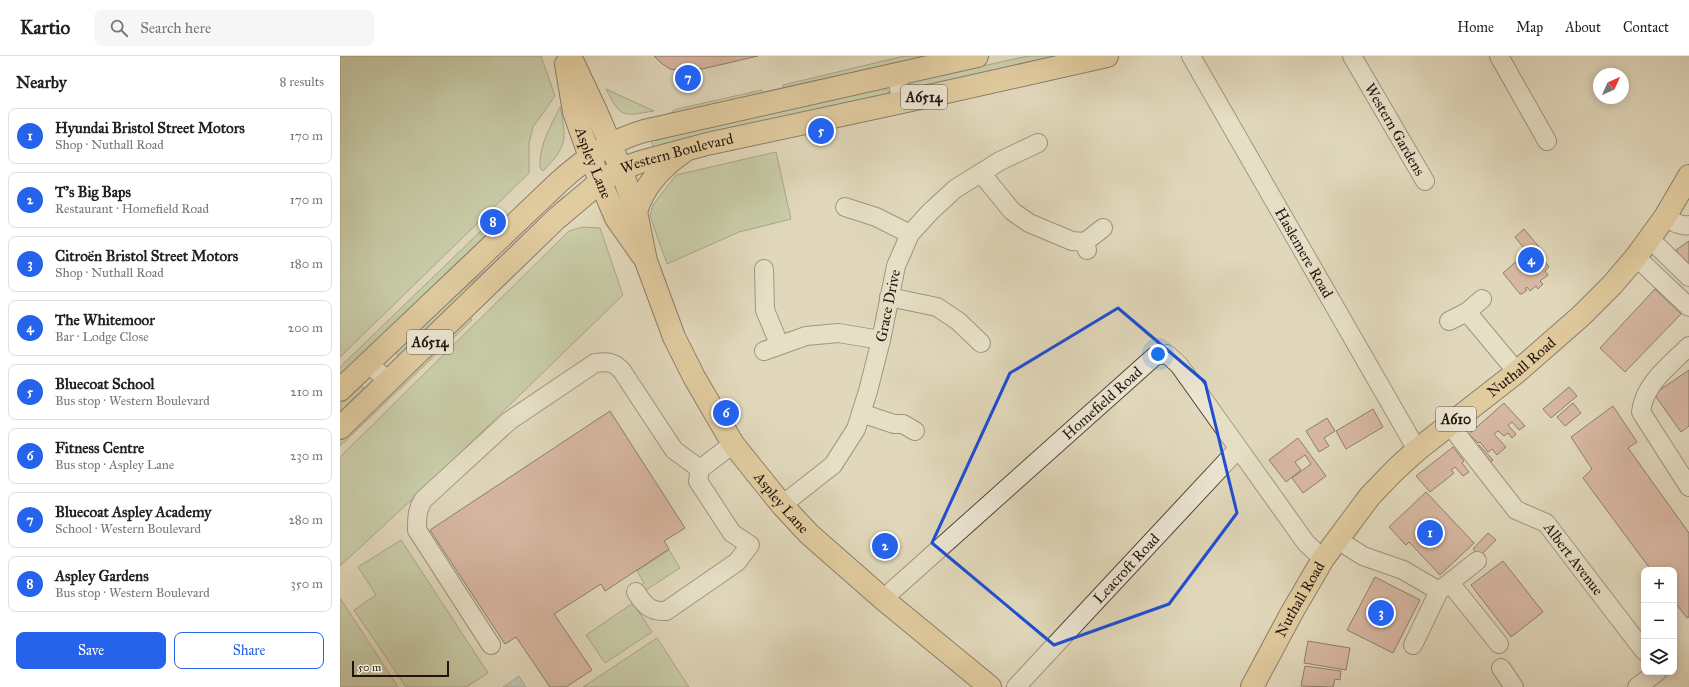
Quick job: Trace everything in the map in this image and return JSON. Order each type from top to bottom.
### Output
[{"type":"main road","name":"Aspley Lane","points":[[565,56],[574,112],[590,157],[616,218],[646,261]]},
{"type":"main road","name":"Aspley Lane","points":[[570,56],[621,169],[636,212],[646,261],[674,337],[694,377],[733,444],[782,505],[809,534],[882,599],[990,687]]},
{"type":"main road","name":"Western Boulevard","points":[[340,390],[559,182],[590,157],[610,145],[644,131],[977,56]]},
{"type":"main road","name":"Western Boulevard","points":[[340,428],[556,219],[601,181],[621,169],[690,148],[1107,56]]},
{"type":"main road","points":[[636,212],[639,200],[654,178],[670,162],[690,148]]},
{"type":"main road","name":"Nuthall Road","points":[[1252,687],[1291,614],[1323,559],[1370,496],[1417,450],[1517,372],[1581,316],[1612,285],[1636,257],[1665,217],[1689,176]]},
{"type":"street","name":"Haslemere Road","points":[[1191,56],[1417,450]]},
{"type":"street","name":"Western Gardens","points":[[1352,56],[1425,181]]},
{"type":"street","points":[[1499,56],[1547,141]]},
{"type":"street","points":[[896,74],[902,102]]},
{"type":"street","name":"Grace Drive","points":[[782,505],[833,464],[856,428],[881,340],[896,266],[910,234],[930,212],[955,189],[1000,161],[1038,143]]},
{"type":"street","points":[[981,173],[1012,211],[1029,223],[1086,246],[1103,228]]},
{"type":"street","points":[[853,204],[910,234]]},
{"type":"street","points":[[1665,217],[1678,224],[1686,226],[1689,225]]},
{"type":"street","points":[[1649,238],[1689,276]]},
{"type":"street","points":[[1636,257],[1689,307]]},
{"type":"street","points":[[770,280],[765,310],[772,348],[806,336],[838,333],[881,340]]},
{"type":"street","points":[[889,297],[937,307],[978,333]]},
{"type":"street","points":[[1449,321],[1466,312],[1482,299]]},
{"type":"street","points":[[1466,312],[1517,372]]},
{"type":"street","points":[[1689,346],[1648,389],[1642,403],[1641,412],[1683,464],[1689,487]]},
{"type":"street","name":"Homefield Road","points":[[882,599],[1155,356],[1167,354],[1179,365],[1238,450],[1306,543],[1323,559]]},
{"type":"street","points":[[491,645],[417,530],[417,518],[423,500],[509,421],[595,363],[610,362],[617,364],[674,450],[700,469]]},
{"type":"street","points":[[368,363],[389,382]]},
{"type":"street","points":[[861,413],[894,424],[903,424],[914,431]]},
{"type":"street","name":"Albert Avenue","points":[[1449,424],[1516,510],[1546,523],[1641,647]]},
{"type":"street","points":[[636,592],[642,602],[657,612],[666,610],[737,562],[750,545],[732,533],[698,481],[700,469],[733,444]]},
{"type":"street","name":"Leacroft Road","points":[[1016,687],[1238,450]]},
{"type":"street","points":[[1338,540],[1364,556],[1444,587],[1499,644]]},
{"type":"street","points":[[1413,645],[1444,587],[1477,561]]},
{"type":"street","points":[[1501,668],[1514,687]]},
{"type":"street","points":[[1637,687],[1653,675]]},
{"type":"highlighted area","points":[[1118,308],[1205,382],[1237,513],[1169,604],[1054,645],[932,543],[1010,373]]},
{"type":"green space","points":[[340,56],[541,56],[555,96],[533,127],[529,143],[529,173],[340,357]]},
{"type":"green space","points":[[904,56],[938,56],[783,91],[783,85]]},
{"type":"green space","points":[[1028,56],[1070,56],[913,91],[910,84],[914,81]]},
{"type":"green space","points":[[883,88],[889,91],[888,96],[654,148],[651,141]]},
{"type":"green space","points":[[606,89],[654,111],[636,114],[624,113],[615,106]]},
{"type":"green space","points":[[762,90],[763,95],[669,117],[668,114],[677,109]]},
{"type":"green space","points":[[560,107],[564,127],[563,142],[557,155],[543,171],[540,168],[541,151],[549,129]]},
{"type":"green space","points":[[776,152],[791,219],[739,232],[667,264],[650,216],[653,205],[676,175]]},
{"type":"green space","points":[[564,196],[567,199],[401,359],[395,352],[409,337],[489,267]]},
{"type":"green space","points":[[583,227],[600,228],[623,295],[419,493],[340,566],[340,457],[569,231]]},
{"type":"green space","points":[[483,229],[488,233],[340,375],[340,367]]},
{"type":"green space","points":[[468,315],[472,320],[340,446],[340,438]]},
{"type":"green space","points":[[358,386],[363,387],[365,391],[340,416],[340,401]]},
{"type":"green space","points":[[401,540],[488,673],[466,687],[406,687],[354,610],[376,595],[358,567]]},
{"type":"green space","points":[[669,550],[680,568],[640,594],[637,588],[644,583],[637,571]]},
{"type":"green space","points":[[340,598],[398,687],[340,687]]},
{"type":"green space","points":[[633,603],[652,632],[605,663],[586,635]]},
{"type":"green space","points":[[657,638],[689,687],[583,687]]},
{"type":"water","points":[[519,676],[526,687],[503,687]]},
{"type":"building","points":[[654,56],[758,56],[689,72],[670,69]]},
{"type":"building","points":[[1524,229],[1539,247],[1536,250],[1549,267],[1545,271],[1548,275],[1540,281],[1543,284],[1538,289],[1536,286],[1530,291],[1527,287],[1525,289],[1527,290],[1520,294],[1503,273],[1527,252],[1515,237]]},
{"type":"building","points":[[1689,241],[1689,266],[1688,267],[1676,250]]},
{"type":"building","points":[[1655,289],[1681,314],[1625,372],[1600,348]]},
{"type":"building","points":[[1689,370],[1689,426],[1681,432],[1654,394]]},
{"type":"building","points":[[1569,387],[1577,396],[1551,418],[1543,409]]},
{"type":"building","points":[[1504,403],[1525,426],[1519,430],[1512,422],[1508,425],[1516,434],[1512,438],[1508,433],[1504,436],[1498,431],[1494,434],[1506,447],[1497,455],[1492,449],[1488,452],[1480,442],[1478,443],[1469,434]]},
{"type":"building","points":[[1573,403],[1581,413],[1565,426],[1557,417]]},
{"type":"building","points":[[1613,406],[1637,442],[1628,448],[1689,533],[1689,617],[1687,618],[1677,605],[1677,567],[1649,567],[1583,478],[1592,469],[1571,437]]},
{"type":"building","points":[[1373,409],[1383,427],[1346,449],[1336,431]]},
{"type":"building","points":[[610,411],[685,528],[664,541],[669,549],[605,591],[601,584],[554,614],[592,670],[566,687],[550,687],[516,637],[505,644],[430,530]]},
{"type":"building","points":[[1327,418],[1335,431],[1324,438],[1329,446],[1319,452],[1306,431]]},
{"type":"building","points":[[1298,438],[1326,476],[1303,493],[1292,478],[1311,464],[1305,455],[1295,462],[1301,470],[1286,482],[1269,460]]},
{"type":"building","points":[[1479,445],[1493,460],[1489,463],[1476,448]]},
{"type":"building","points":[[1453,447],[1464,461],[1462,463],[1469,472],[1463,476],[1455,467],[1451,470],[1454,473],[1430,492],[1416,476]]},
{"type":"building","points":[[1426,492],[1474,543],[1440,575],[1409,542],[1406,545],[1389,527]]},
{"type":"building","points":[[1488,533],[1496,540],[1480,556],[1473,549]]},
{"type":"building","points":[[1503,561],[1543,612],[1511,637],[1471,585]]},
{"type":"building","points":[[1375,577],[1420,600],[1393,653],[1347,630]]},
{"type":"building","points":[[1308,641],[1350,648],[1346,670],[1304,663]]},
{"type":"building","points":[[1305,666],[1341,671],[1340,680],[1335,679],[1333,687],[1301,686]]},
{"type":"place","name":"Bluecoat Aspley Academy","points":[[688,78]]},
{"type":"place","name":"Bluecoat School","points":[[821,131]]},
{"type":"place","name":"Aspley Gardens","points":[[493,222]]},
{"type":"place","name":"The Whitemoor","points":[[1531,260]]},
{"type":"place","name":"Fitness Centre","points":[[726,413]]},
{"type":"place","name":"Hyundai Bristol Street Motors","points":[[1430,533]]},
{"type":"place","name":"T's Big Baps","points":[[885,546]]},
{"type":"place","name":"Citroën Bristol Street Motors","points":[[1381,613]]}]
